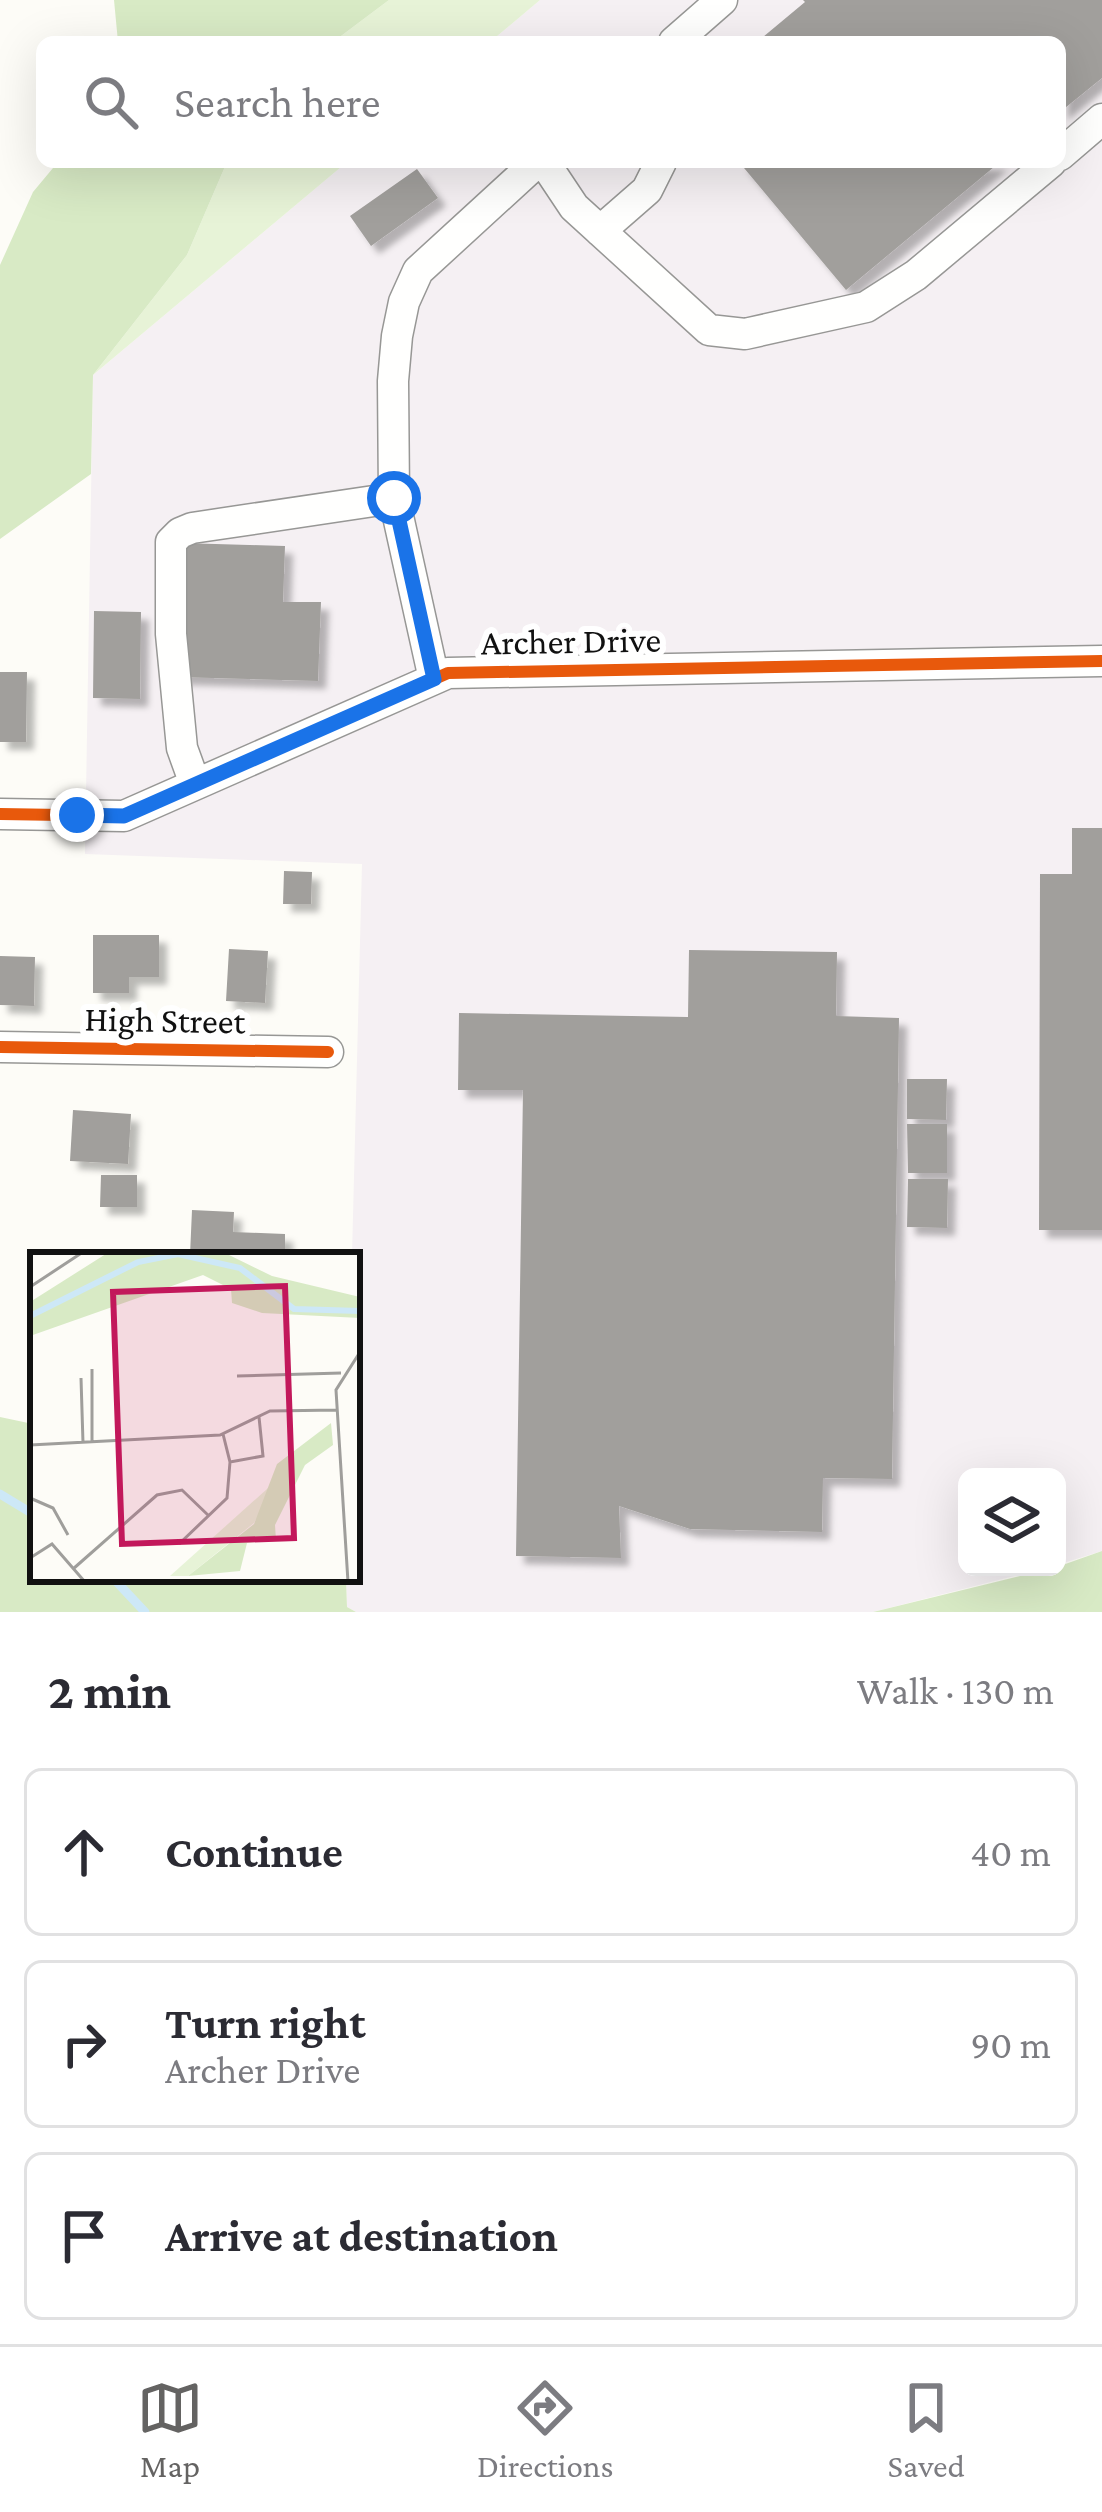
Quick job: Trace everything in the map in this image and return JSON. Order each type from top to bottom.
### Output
[{"type":"street","points":[[681,36],[722,0]]},
{"type":"street","points":[[1066,149],[1102,119]]},
{"type":"street","points":[[434,679],[394,498],[397,337],[404,302],[418,272],[534,168]]},
{"type":"street","points":[[545,168],[574,207],[709,330],[745,334],[866,307],[916,275],[1044,168]]},
{"type":"street","points":[[600,231],[647,190],[658,168]]},
{"type":"street","points":[[195,784],[182,748],[171,634],[171,542],[192,528],[394,498]]},
{"type":"street","name":"Archer Drive","points":[[0,814],[124,816],[448,673],[1102,661]]},
{"type":"street","name":"High Street","points":[[0,1047],[328,1052]]},
{"type":"shaded area","points":[[540,0],[1102,0],[1102,1551],[1066,1562],[1066,1468],[958,1468],[958,1576],[1014,1576],[873,1612],[356,1612],[347,1607],[346,1582],[360,1582],[360,1252],[352,1252],[362,864],[85,854],[93,375],[340,168],[1066,168],[1066,36],[497,36]]},
{"type":"green space","points":[[114,0],[389,0],[341,36],[117,36]]},
{"type":"green space","points":[[389,0],[540,0],[497,36],[341,36]]},
{"type":"green space","points":[[53,168],[224,168],[187,255],[93,375],[91,474],[0,539],[0,265],[33,192]]},
{"type":"green space","points":[[224,168],[340,168],[93,375],[187,255]]},
{"type":"green space","points":[[0,1417],[30,1423],[30,1582],[346,1582],[347,1607],[356,1612],[0,1612]]},
{"type":"green space","points":[[1102,1551],[1102,1612],[873,1612],[1020,1576],[1066,1576],[1066,1564]]},
{"type":"building","points":[[1102,0],[1102,78],[1066,107],[1066,36],[764,36],[805,2]]},
{"type":"building","points":[[744,168],[993,168],[846,290]]},
{"type":"building","points":[[417,169],[438,198],[371,246],[350,216]]},
{"type":"building","points":[[181,543],[285,546],[283,602],[321,602],[318,681],[177,677]]},
{"type":"building","points":[[94,611],[141,612],[140,699],[93,698]]},
{"type":"building","points":[[0,672],[27,672],[26,742],[0,742]]},
{"type":"building","points":[[1072,828],[1102,828],[1102,1230],[1039,1230],[1040,874],[1072,874]]},
{"type":"building","points":[[284,871],[312,872],[311,904],[283,904]]},
{"type":"building","points":[[93,935],[159,935],[159,977],[129,977],[129,993],[93,993]]},
{"type":"building","points":[[229,949],[268,951],[265,1003],[226,1001]]},
{"type":"building","points":[[689,950],[837,952],[836,1016],[899,1018],[892,1479],[823,1478],[822,1532],[690,1529],[619,1506],[621,1558],[516,1556],[523,1090],[458,1090],[459,1013],[688,1017]]},
{"type":"building","points":[[0,956],[35,957],[34,1006],[0,1005]]},
{"type":"building","points":[[907,1079],[947,1079],[946,1120],[907,1119]]},
{"type":"building","points":[[73,1110],[131,1114],[128,1164],[70,1161]]},
{"type":"building","points":[[907,1124],[947,1124],[947,1173],[908,1173]]},
{"type":"building","points":[[101,1175],[137,1175],[137,1207],[100,1207]]},
{"type":"building","points":[[908,1179],[948,1179],[947,1228],[907,1227]]},
{"type":"building","points":[[192,1210],[234,1212],[233,1232],[285,1234],[285,1252],[190,1252]]},
{"type":"waterway","points":[[0,1494],[30,1512]]},
{"type":"waterway","points":[[117,1582],[145,1612]]},
{"type":"cycle path","points":[[0,814],[124,816],[448,673],[1102,661]]},
{"type":"cycle path","points":[[0,1047],[328,1052]]},
{"type":"route","points":[[77,815],[124,816],[434,679],[394,498]]}]
